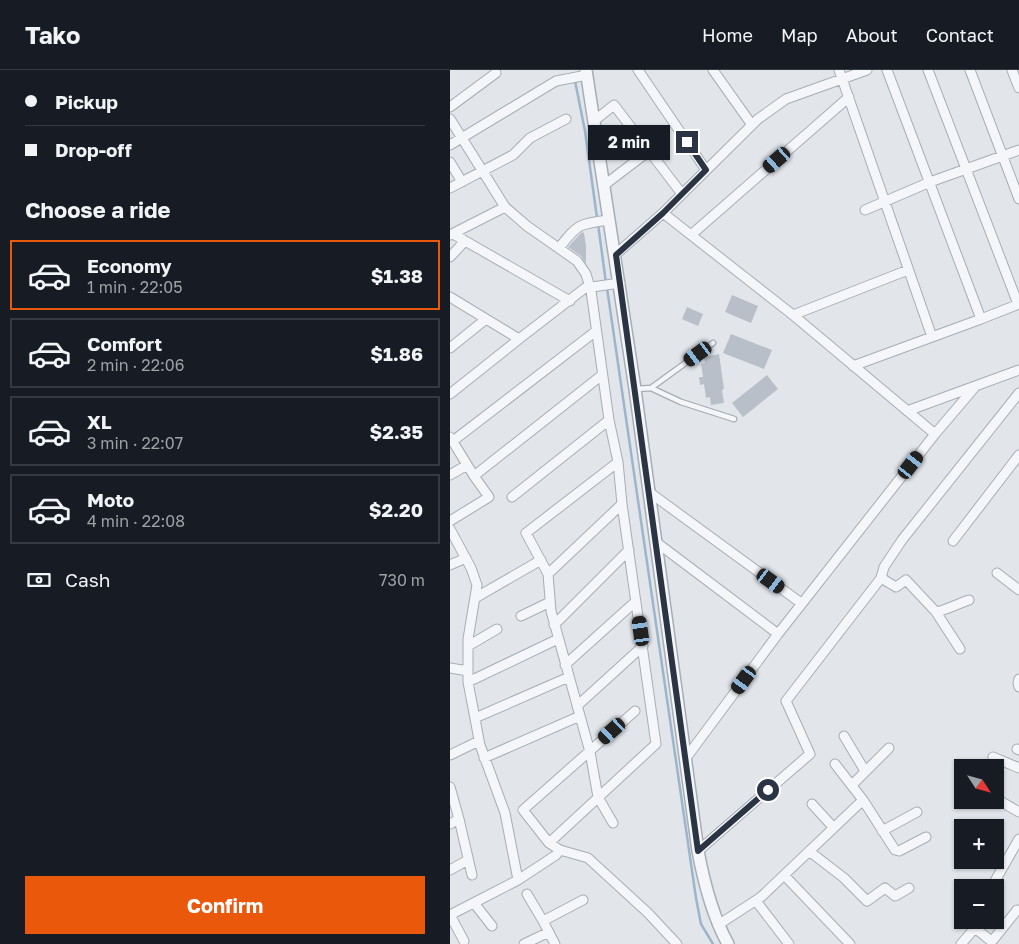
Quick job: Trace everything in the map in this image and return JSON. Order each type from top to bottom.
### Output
[{"type":"street","points":[[638,70],[706,170]]},
{"type":"street","points":[[713,70],[752,125]]},
{"type":"street","points":[[839,70],[850,97],[884,202],[932,337]]},
{"type":"street","points":[[616,255],[663,213],[752,125],[786,99],[867,70]]},
{"type":"street","points":[[887,70],[981,319]]},
{"type":"street","points":[[853,366],[1018,304],[928,70]]},
{"type":"street","points":[[970,70],[1019,199]]},
{"type":"street","points":[[1012,70],[1019,88]]},
{"type":"street","points":[[450,107],[496,73]]},
{"type":"street","points":[[450,145],[556,81],[585,73],[594,121],[606,221],[616,255],[618,283],[635,388],[698,851],[707,892],[718,925],[728,944]]},
{"type":"street","points":[[691,235],[850,97]]},
{"type":"street","points":[[594,121],[614,106],[682,194]]},
{"type":"street","points":[[450,188],[513,155],[530,138],[566,119]]},
{"type":"street","points":[[450,120],[484,170],[505,207],[527,226],[577,261],[592,286],[602,375],[618,462],[622,504],[656,744],[549,843]]},
{"type":"street","points":[[865,210],[930,182],[1019,150]]},
{"type":"street","points":[[603,186],[649,151]]},
{"type":"street","points":[[450,162],[462,182]]},
{"type":"street","points":[[451,235],[505,207]]},
{"type":"street","points":[[663,213],[793,315],[935,434]]},
{"type":"street","points":[[558,248],[573,229],[580,225],[606,221]]},
{"type":"street","points":[[451,235],[465,241],[570,301]]},
{"type":"street","points":[[450,257],[465,241]]},
{"type":"street","points":[[793,315],[908,270]]},
{"type":"street","points":[[450,394],[585,288],[618,283]]},
{"type":"street","points":[[451,299],[519,339]]},
{"type":"street","points":[[450,348],[486,319]]},
{"type":"street","points":[[450,521],[490,497],[474,476],[452,439],[596,331]]},
{"type":"street","points":[[907,411],[1019,371]]},
{"type":"street","points":[[474,476],[602,375]]},
{"type":"street","points":[[686,758],[801,604],[975,386]]},
{"type":"street","points":[[698,851],[810,754],[786,701],[881,578],[884,567],[902,540],[1019,393]]},
{"type":"street","points":[[512,497],[609,420]]},
{"type":"street","points":[[953,541],[1019,455]]},
{"type":"street","points":[[613,823],[598,797],[590,752],[554,624],[548,574],[526,533],[618,462]]},
{"type":"street","points":[[450,475],[467,465]]},
{"type":"street","points":[[649,492],[801,604]]},
{"type":"street","points":[[548,574],[622,504]]},
{"type":"street","points":[[450,529],[466,558],[477,585],[468,646],[468,682],[479,741],[505,813],[518,880]]},
{"type":"street","points":[[656,542],[778,634]]},
{"type":"street","points":[[554,624],[629,550]]},
{"type":"street","points":[[450,565],[466,558]]},
{"type":"street","points":[[476,598],[541,560]]},
{"type":"street","points":[[997,573],[1019,590]]},
{"type":"street","points":[[881,578],[896,587],[906,580],[936,612],[960,650]]},
{"type":"street","points":[[936,612],[969,600]]},
{"type":"street","points":[[565,665],[636,601]]},
{"type":"street","points":[[521,616],[550,602]]},
{"type":"street","points":[[468,646],[497,629]]},
{"type":"street","points":[[468,682],[558,639]]},
{"type":"street","points":[[577,706],[643,646]]},
{"type":"street","points":[[450,668],[468,672]]},
{"type":"street","points":[[475,718],[568,676]]},
{"type":"street","points":[[1019,679],[1019,686]]},
{"type":"street","points":[[505,813],[523,810],[635,711]]},
{"type":"street","points":[[484,758],[580,716]]},
{"type":"street","points":[[844,736],[866,771]]},
{"type":"street","points":[[450,754],[479,741]]},
{"type":"street","points":[[852,785],[889,748]]},
{"type":"street","points":[[993,757],[1019,768]]},
{"type":"street","points":[[835,764],[864,800],[893,848],[899,851],[926,837]]},
{"type":"street","points":[[450,787],[472,875]]},
{"type":"street","points":[[718,925],[756,901],[864,800]]},
{"type":"street","points":[[1004,803],[1019,812]]},
{"type":"street","points":[[812,804],[833,827]]},
{"type":"street","points":[[523,810],[549,843],[560,850],[588,858],[648,913],[677,944]]},
{"type":"street","points":[[882,831],[917,812]]},
{"type":"street","points":[[450,824],[459,819]]},
{"type":"street","points":[[996,879],[1019,839]]},
{"type":"street","points":[[464,941],[450,914],[518,880],[556,855],[560,850]]},
{"type":"street","points":[[809,851],[844,878],[867,901],[885,888],[894,896],[909,888]]},
{"type":"street","points":[[450,870],[468,860]]},
{"type":"street","points":[[784,875],[850,944]]},
{"type":"street","points":[[527,894],[556,944]]},
{"type":"street","points":[[543,921],[583,900]]},
{"type":"street","points":[[756,901],[789,944]]},
{"type":"street","points":[[474,902],[492,926]]},
{"type":"street","points":[[1004,926],[1017,910]]},
{"type":"street","points":[[961,944],[973,929]]},
{"type":"street","points":[[981,929],[991,941],[1002,929]]},
{"type":"street","points":[[524,944],[549,932]]},
{"type":"lane","points":[[651,388],[713,343]]},
{"type":"lane","points":[[635,388],[651,388],[682,402],[734,420]]},
{"type":"building","points":[[582,232],[584,233],[586,246],[586,264],[581,256],[568,247]]},
{"type":"building","points":[[732,295],[758,306],[751,323],[725,312]]},
{"type":"building","points":[[687,307],[703,314],[698,326],[682,319]]},
{"type":"building","points":[[731,334],[772,350],[764,369],[723,353]]},
{"type":"building","points":[[719,354],[724,403],[711,405],[710,397],[706,398],[704,384],[700,385],[699,377],[703,377],[701,364],[705,363],[704,357]]},
{"type":"building","points":[[767,375],[778,389],[743,417],[732,403]]},
{"type":"waterway","points":[[575,81],[585,131],[597,218]]},
{"type":"waterway","points":[[598,224],[606,283]]},
{"type":"waterway","points":[[607,288],[696,898],[701,924],[713,944]]},
{"type":"route","points":[[687,142],[706,170],[663,213],[616,255],[698,851],[768,790]]}]
